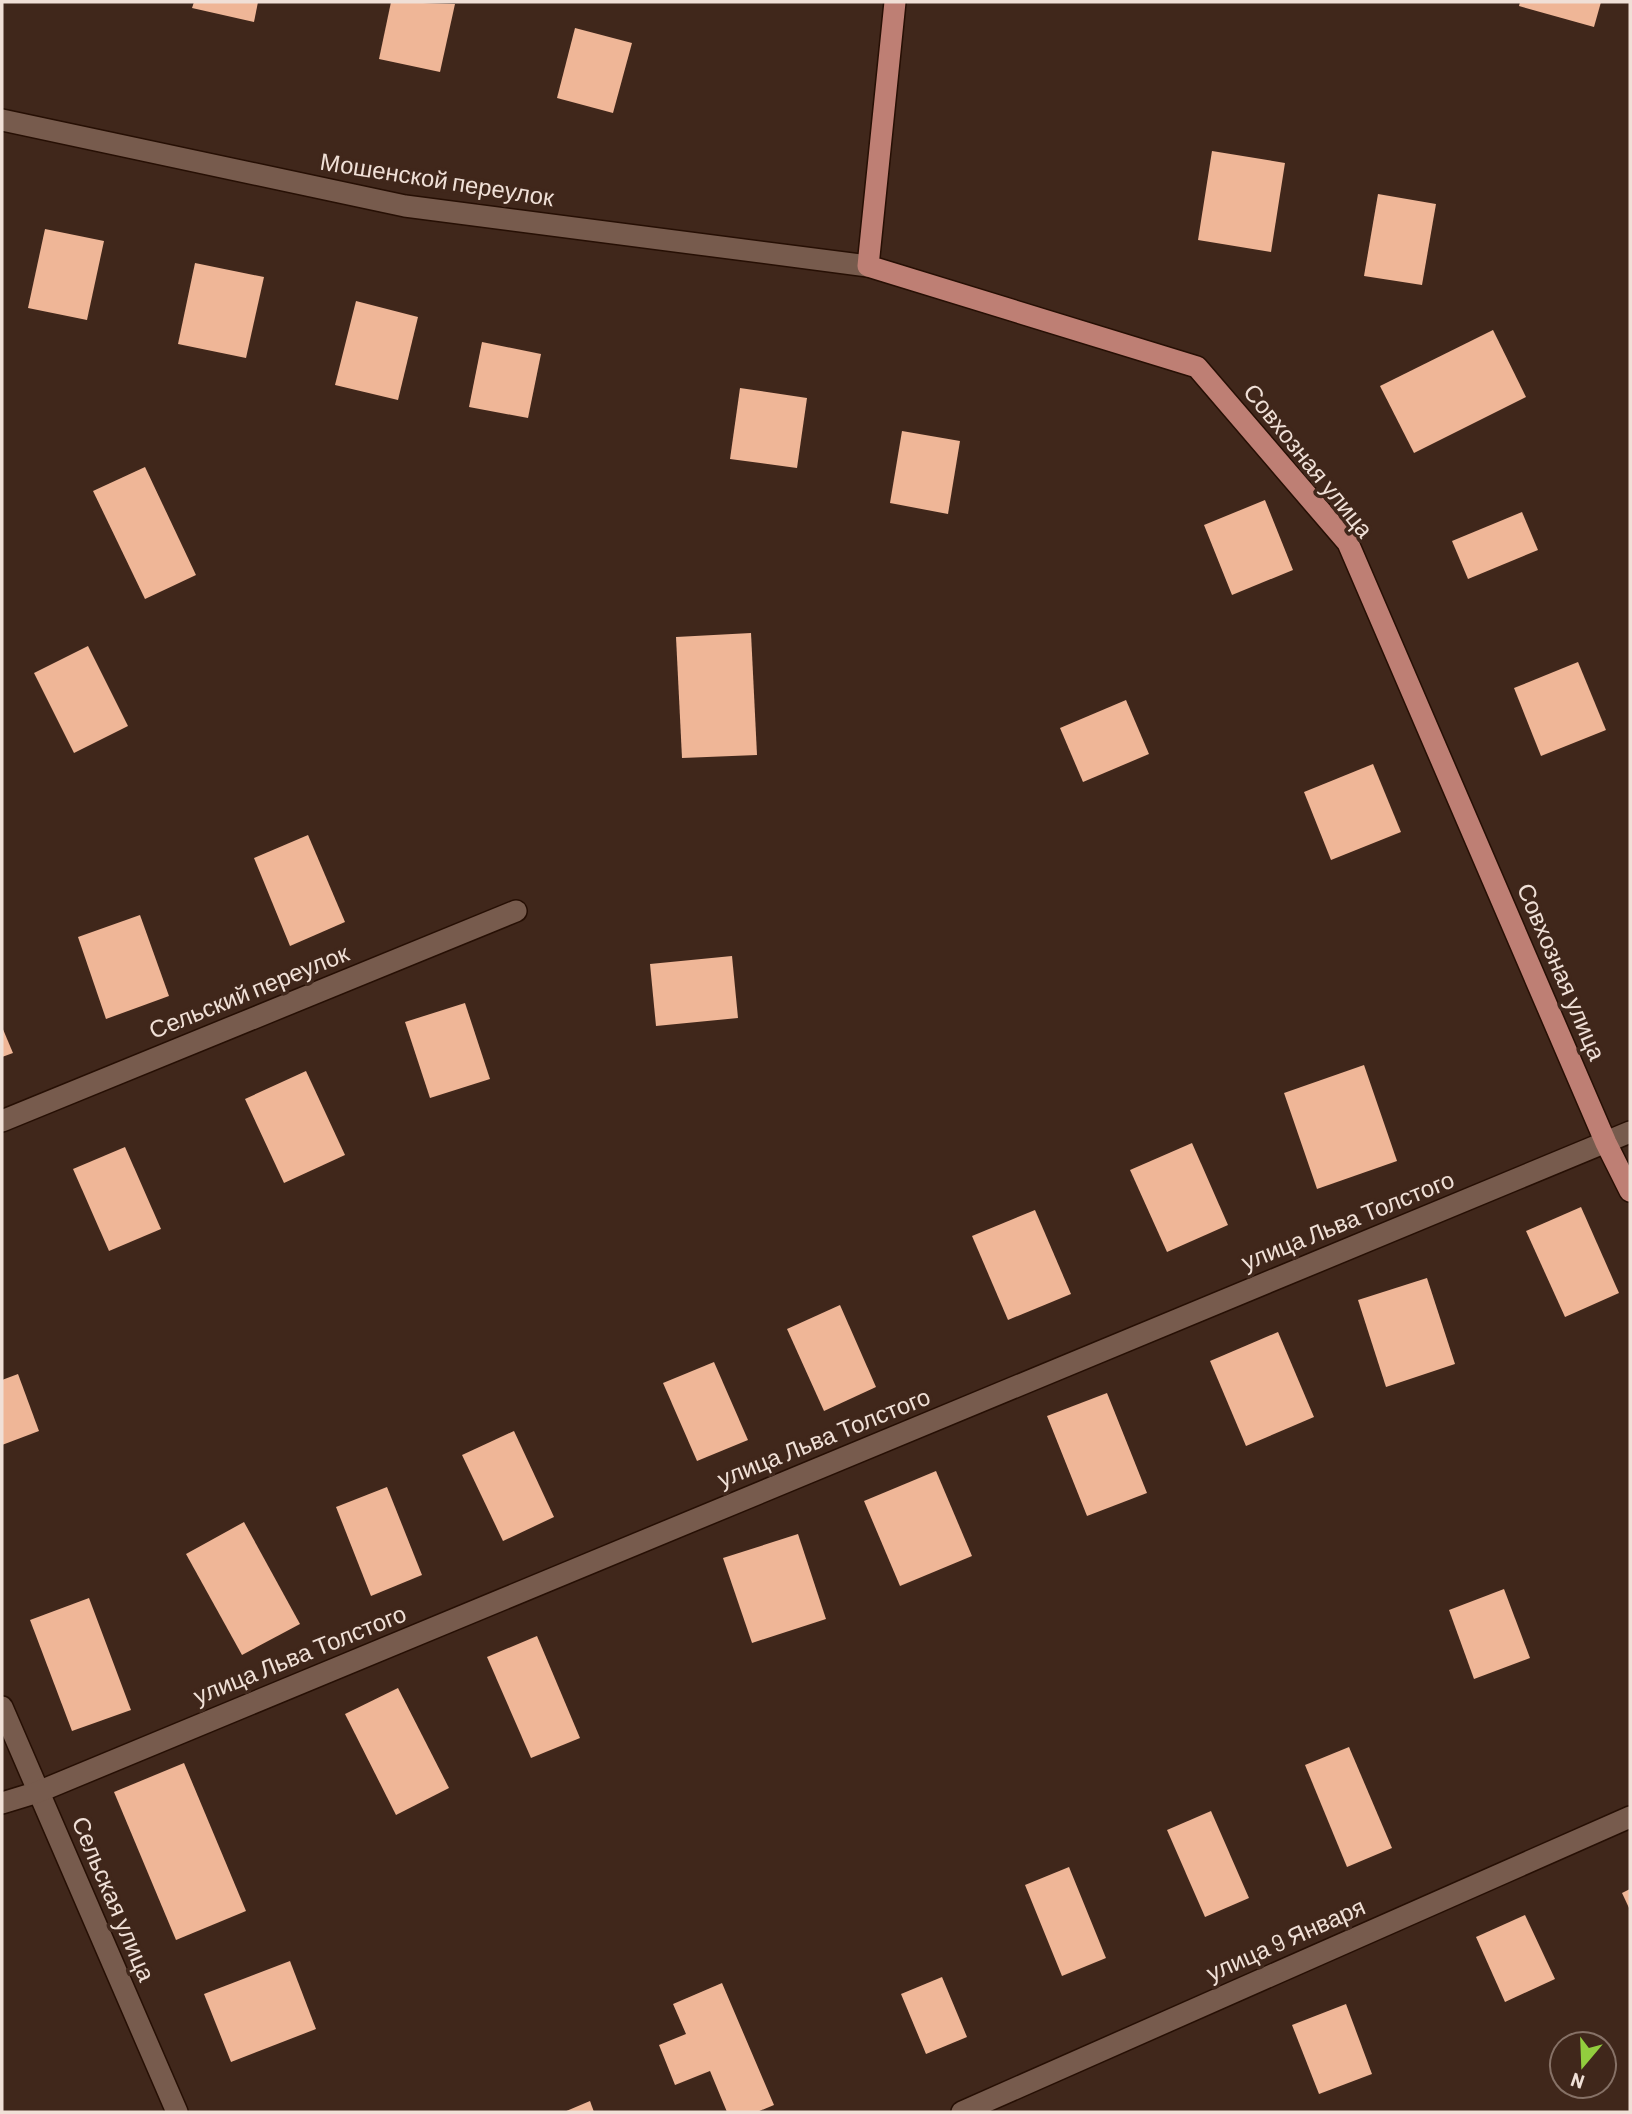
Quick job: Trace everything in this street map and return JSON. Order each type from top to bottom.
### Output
[{"type":"main road","points":[[868,266],[895,2]]},
{"type":"main road","name":"Совхозная улица","points":[[868,266],[1197,367],[1348,543],[1606,1143],[1630,1191]]},
{"type":"street","name":"Мошенской переулок","points":[[2,120],[405,206],[868,266]]},
{"type":"street","name":"Сельский переулок","points":[[2,1121],[516,911]]},
{"type":"street","name":"улица Льва Толстого","points":[[2,1803],[38,1791],[1630,1132]]},
{"type":"street","name":"Сельская улица","points":[[2,1707],[177,2112]]},
{"type":"street","name":"улица 9 Января","points":[[962,2112],[1630,1817]]},
{"type":"building","points":[[194,2],[258,2],[254,22],[192,8]]},
{"type":"building","points":[[391,2],[455,4],[440,72],[379,59]]},
{"type":"building","points":[[1520,2],[1601,2],[1594,27],[1519,6]]},
{"type":"building","points":[[575,28],[632,43],[613,113],[557,98]]},
{"type":"building","points":[[1212,151],[1285,163],[1271,252],[1198,240]]},
{"type":"building","points":[[1378,194],[1436,204],[1422,285],[1364,276]]},
{"type":"building","points":[[45,229],[104,241],[87,320],[28,308]]},
{"type":"building","points":[[195,263],[264,277],[246,358],[178,344]]},
{"type":"building","points":[[356,301],[418,317],[398,400],[335,385]]},
{"type":"building","points":[[1493,330],[1526,397],[1414,453],[1380,386]]},
{"type":"building","points":[[482,342],[541,354],[528,418],[469,407]]},
{"type":"building","points":[[740,388],[807,398],[797,468],[730,459]]},
{"type":"building","points":[[902,431],[960,441],[948,514],[890,503]]},
{"type":"building","points":[[145,467],[196,575],[145,599],[93,491]]},
{"type":"building","points":[[1265,500],[1293,570],[1232,595],[1204,525]]},
{"type":"building","points":[[1522,512],[1538,550],[1468,579],[1452,541]]},
{"type":"building","points":[[751,633],[757,755],[682,758],[676,637]]},
{"type":"building","points":[[88,646],[128,726],[74,753],[34,673]]},
{"type":"building","points":[[1578,662],[1606,730],[1541,756],[1514,688]]},
{"type":"building","points":[[1126,700],[1149,754],[1083,782],[1060,728]]},
{"type":"building","points":[[1373,764],[1401,832],[1331,860],[1304,792]]},
{"type":"building","points":[[308,835],[345,922],[290,946],[254,858]]},
{"type":"building","points":[[140,915],[169,996],[106,1019],[78,937]]},
{"type":"building","points":[[732,956],[738,1018],[656,1026],[650,964]]},
{"type":"building","points":[[465,1003],[490,1079],[430,1098],[405,1022]]},
{"type":"building","points":[[2,1027],[13,1053],[2,1057]]},
{"type":"building","points":[[1364,1065],[1397,1161],[1317,1189],[1284,1093]]},
{"type":"building","points":[[306,1071],[345,1155],[284,1183],[245,1099]]},
{"type":"building","points":[[1192,1143],[1228,1225],[1167,1252],[1130,1170]]},
{"type":"building","points":[[125,1147],[161,1229],[109,1251],[73,1169]]},
{"type":"building","points":[[1581,1207],[1619,1293],[1565,1317],[1526,1231]]},
{"type":"building","points":[[1035,1210],[1071,1294],[1008,1320],[972,1236]]},
{"type":"building","points":[[1427,1278],[1455,1364],[1386,1387],[1358,1300]]},
{"type":"building","points":[[840,1305],[876,1387],[824,1411],[787,1329]]},
{"type":"building","points":[[1278,1332],[1314,1417],[1246,1446],[1210,1361]]},
{"type":"building","points":[[714,1362],[748,1440],[697,1461],[663,1383]]},
{"type":"building","points":[[18,1374],[39,1431],[2,1445],[2,1380]]},
{"type":"building","points":[[1107,1393],[1147,1493],[1087,1516],[1047,1416]]},
{"type":"building","points":[[514,1431],[554,1517],[503,1541],[462,1455]]},
{"type":"building","points":[[936,1471],[972,1556],[900,1586],[864,1501]]},
{"type":"building","points":[[387,1487],[422,1575],[371,1596],[336,1507]]},
{"type":"building","points":[[244,1522],[300,1624],[242,1655],[186,1554]]},
{"type":"building","points":[[798,1534],[826,1619],[752,1643],[723,1558]]},
{"type":"building","points":[[1504,1589],[1530,1658],[1474,1679],[1449,1610]]},
{"type":"building","points":[[89,1598],[131,1710],[72,1731],[30,1620]]},
{"type":"building","points":[[537,1636],[580,1738],[531,1758],[487,1657]]},
{"type":"building","points":[[398,1688],[449,1788],[396,1815],[345,1714]]},
{"type":"building","points":[[1349,1747],[1392,1848],[1347,1867],[1305,1765]]},
{"type":"building","points":[[184,1763],[246,1911],[176,1940],[114,1792]]},
{"type":"building","points":[[1211,1811],[1249,1898],[1205,1917],[1167,1830]]},
{"type":"building","points":[[1069,1867],[1106,1958],[1062,1976],[1025,1885]]},
{"type":"building","points":[[1630,1889],[1630,1910],[1622,1893]]},
{"type":"building","points":[[1525,1915],[1555,1979],[1505,2002],[1476,1937]]},
{"type":"building","points":[[290,1961],[316,2029],[231,2062],[204,1994]]},
{"type":"building","points":[[942,1977],[967,2037],[926,2054],[901,1994]]},
{"type":"building","points":[[722,1983],[774,2105],[757,2112],[727,2112],[710,2071],[675,2085],[659,2045],[686,2034],[673,2004]]},
{"type":"building","points":[[1346,2004],[1372,2074],[1319,2094],[1292,2025]]},
{"type":"building","points":[[590,2101],[594,2112],[564,2112]]}]
